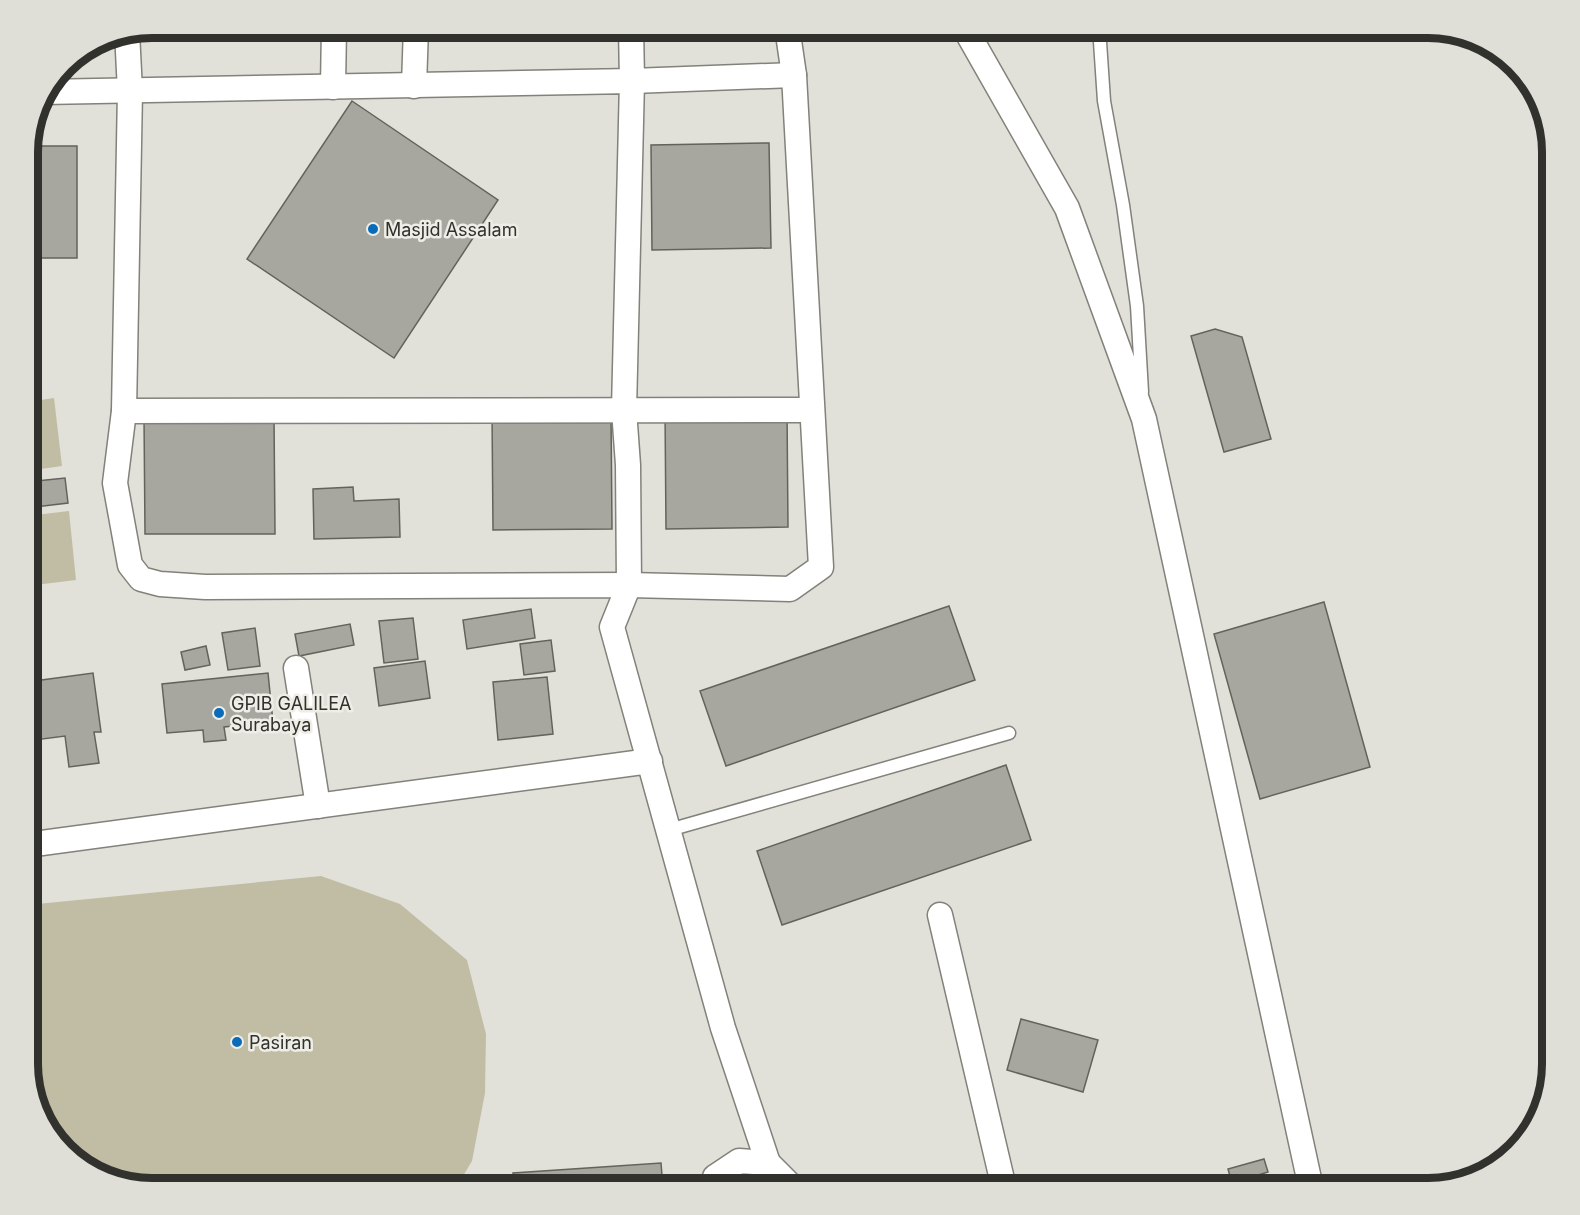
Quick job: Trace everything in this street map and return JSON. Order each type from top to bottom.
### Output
[{"type":"street","points":[[333,38],[333,87]]},
{"type":"street","points":[[414,86],[416,38]]},
{"type":"street","points":[[631,38],[624,410],[628,465],[628,585],[612,627],[723,1028],[768,1163],[783,1178]]},
{"type":"street","points":[[127,40],[130,91],[124,411],[116,483],[130,565],[141,579],[160,584],[205,587],[628,585],[790,589],[821,567],[794,75],[789,38]]},
{"type":"street","points":[[968,38],[1067,208],[1144,419],[1309,1178]]},
{"type":"street","points":[[54,92],[414,86],[794,75]]},
{"type":"street","points":[[124,411],[812,410]]},
{"type":"street","points":[[296,668],[318,806]]},
{"type":"street","points":[[38,844],[650,761]]},
{"type":"street","points":[[940,915],[1002,1178]]},
{"type":"street","points":[[715,1178],[739,1161],[768,1163]]},
{"type":"lane","points":[[1100,38],[1104,101],[1123,205],[1137,306],[1144,419]]},
{"type":"lane","points":[[669,830],[1009,733]]},
{"type":"shaded area","points":[[54,398],[62,466],[38,469],[38,400]]},
{"type":"shaded area","points":[[69,511],[76,580],[38,585],[38,515]]},
{"type":"shaded area","name":"Pasiran","points":[[321,876],[400,904],[467,960],[486,1034],[485,1093],[472,1161],[462,1178],[152,1178],[137,1177],[115,1171],[88,1158],[66,1139],[57,1127],[41,1093],[38,1071],[38,904]]},
{"type":"building","name":"Masjid Assalam","points":[[352,101],[498,200],[394,358],[247,259]]},
{"type":"building","points":[[769,143],[771,248],[652,250],[651,145]]},
{"type":"building","points":[[38,146],[77,146],[77,258],[38,258]]},
{"type":"building","points":[[1215,329],[1242,337],[1271,439],[1224,452],[1191,336]]},
{"type":"building","points":[[787,410],[788,527],[666,529],[665,411]]},
{"type":"building","points":[[492,413],[611,413],[612,529],[493,530]]},
{"type":"building","points":[[274,416],[275,534],[145,534],[144,417]]},
{"type":"building","points":[[65,478],[68,503],[38,507],[38,481]]},
{"type":"building","points":[[353,487],[354,501],[399,499],[400,537],[314,539],[313,489]]},
{"type":"building","points":[[1324,602],[1370,767],[1260,799],[1214,634]]},
{"type":"building","points":[[949,606],[975,680],[726,766],[700,691]]},
{"type":"building","points":[[531,609],[535,638],[467,649],[463,620]]},
{"type":"building","points":[[413,618],[418,659],[384,663],[379,621]]},
{"type":"building","points":[[350,624],[354,645],[299,656],[295,634]]},
{"type":"building","points":[[255,628],[260,666],[228,670],[222,633]]},
{"type":"building","points":[[551,640],[555,671],[524,675],[520,644]]},
{"type":"building","points":[[206,646],[210,665],[185,670],[181,652]]},
{"type":"building","points":[[425,661],[430,698],[379,706],[374,668]]},
{"type":"building","points":[[93,673],[101,732],[94,732],[99,763],[69,767],[65,736],[38,740],[38,680]]},
{"type":"building","points":[[268,673],[273,722],[224,727],[226,740],[204,742],[203,730],[167,733],[162,684]]},
{"type":"building","points":[[547,677],[553,734],[498,740],[493,682]]},
{"type":"building","points":[[1006,765],[1031,840],[782,925],[757,851]]},
{"type":"building","points":[[1021,1019],[1098,1040],[1083,1092],[1007,1070]]},
{"type":"building","points":[[1264,1159],[1268,1172],[1248,1178],[1231,1178],[1228,1169]]},
{"type":"building","points":[[661,1163],[662,1178],[513,1178],[513,1173]]},
{"type":"place","name":"Masjid Assalam","points":[[373,229]]},
{"type":"place","name":"GPIB GALILEA Surabaya","points":[[219,713]]},
{"type":"place","name":"Pasiran","points":[[237,1042]]}]
